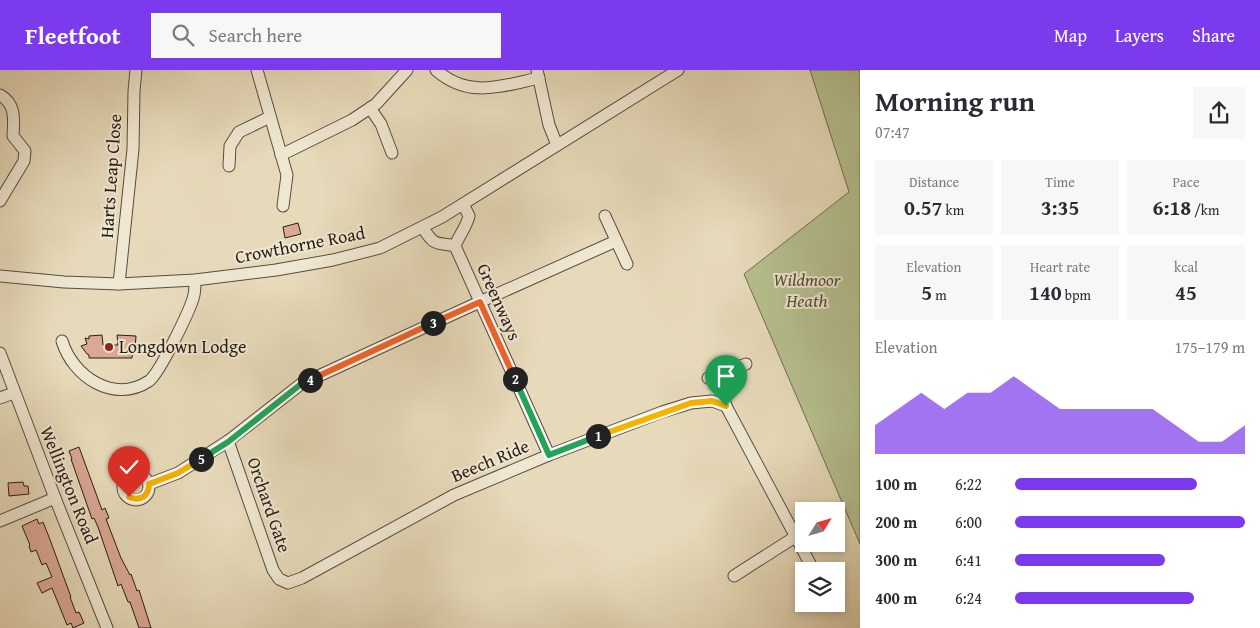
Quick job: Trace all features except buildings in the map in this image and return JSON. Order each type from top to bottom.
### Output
[{"type":"street","name":"Harts Leap Close","points":[[119,284],[133,149],[136,70]]},
{"type":"street","points":[[257,70],[287,175],[283,206]]},
{"type":"street","points":[[281,155],[352,120],[376,104],[408,70]]},
{"type":"street","points":[[436,70],[447,79],[471,88],[492,88],[538,74],[549,125],[557,145]]},
{"type":"street","name":"Crowthorne Road","points":[[0,276],[64,282],[119,284],[195,280],[276,270],[333,260],[380,248],[423,228],[678,70]]},
{"type":"street","points":[[0,95],[9,100],[15,115],[13,136],[30,151],[0,201]]},
{"type":"street","points":[[370,108],[381,124],[392,153]]},
{"type":"street","points":[[229,166],[230,146],[239,132],[270,117]]},
{"type":"street","points":[[423,228],[435,243],[443,246],[455,246],[465,230],[469,216],[463,204]]},
{"type":"street","points":[[605,216],[627,264]]},
{"type":"street","points":[[149,484],[178,473],[228,442],[301,384],[616,241]]},
{"type":"street","name":"Greenways","points":[[455,246],[549,455]]},
{"type":"street","points":[[62,341],[66,355],[86,378],[107,389],[131,389],[151,380],[188,312],[194,294],[195,280]]},
{"type":"street","name":"Wellington Road","points":[[0,353],[55,498],[108,628]]},
{"type":"street","points":[[708,378],[746,364]]},
{"type":"street","points":[[723,373],[722,391],[726,406],[795,537],[734,576]]},
{"type":"street","points":[[712,401],[722,391]]},
{"type":"street","points":[[0,398],[14,393]]},
{"type":"street","name":"Beech Ride","points":[[279,580],[288,583],[294,582],[454,495],[549,455],[662,412],[691,403],[712,401],[726,406]]},
{"type":"street","name":"Orchard Gate","points":[[228,442],[273,570],[279,580]]},
{"type":"street","points":[[0,521],[55,498]]},
{"type":"green space","name":"Wildmoor Heath","points":[[810,70],[860,70],[860,544],[845,509],[845,502],[842,502],[744,274],[849,192]]},
{"type":"place","name":"Longdown Lodge","points":[[109,347]]},
{"type":"route","points":[[129,497],[140,499],[144,497],[148,491],[149,484],[178,473],[228,442],[301,384],[480,302],[549,455],[662,412],[691,403],[712,401],[720,402],[726,406]]}]
